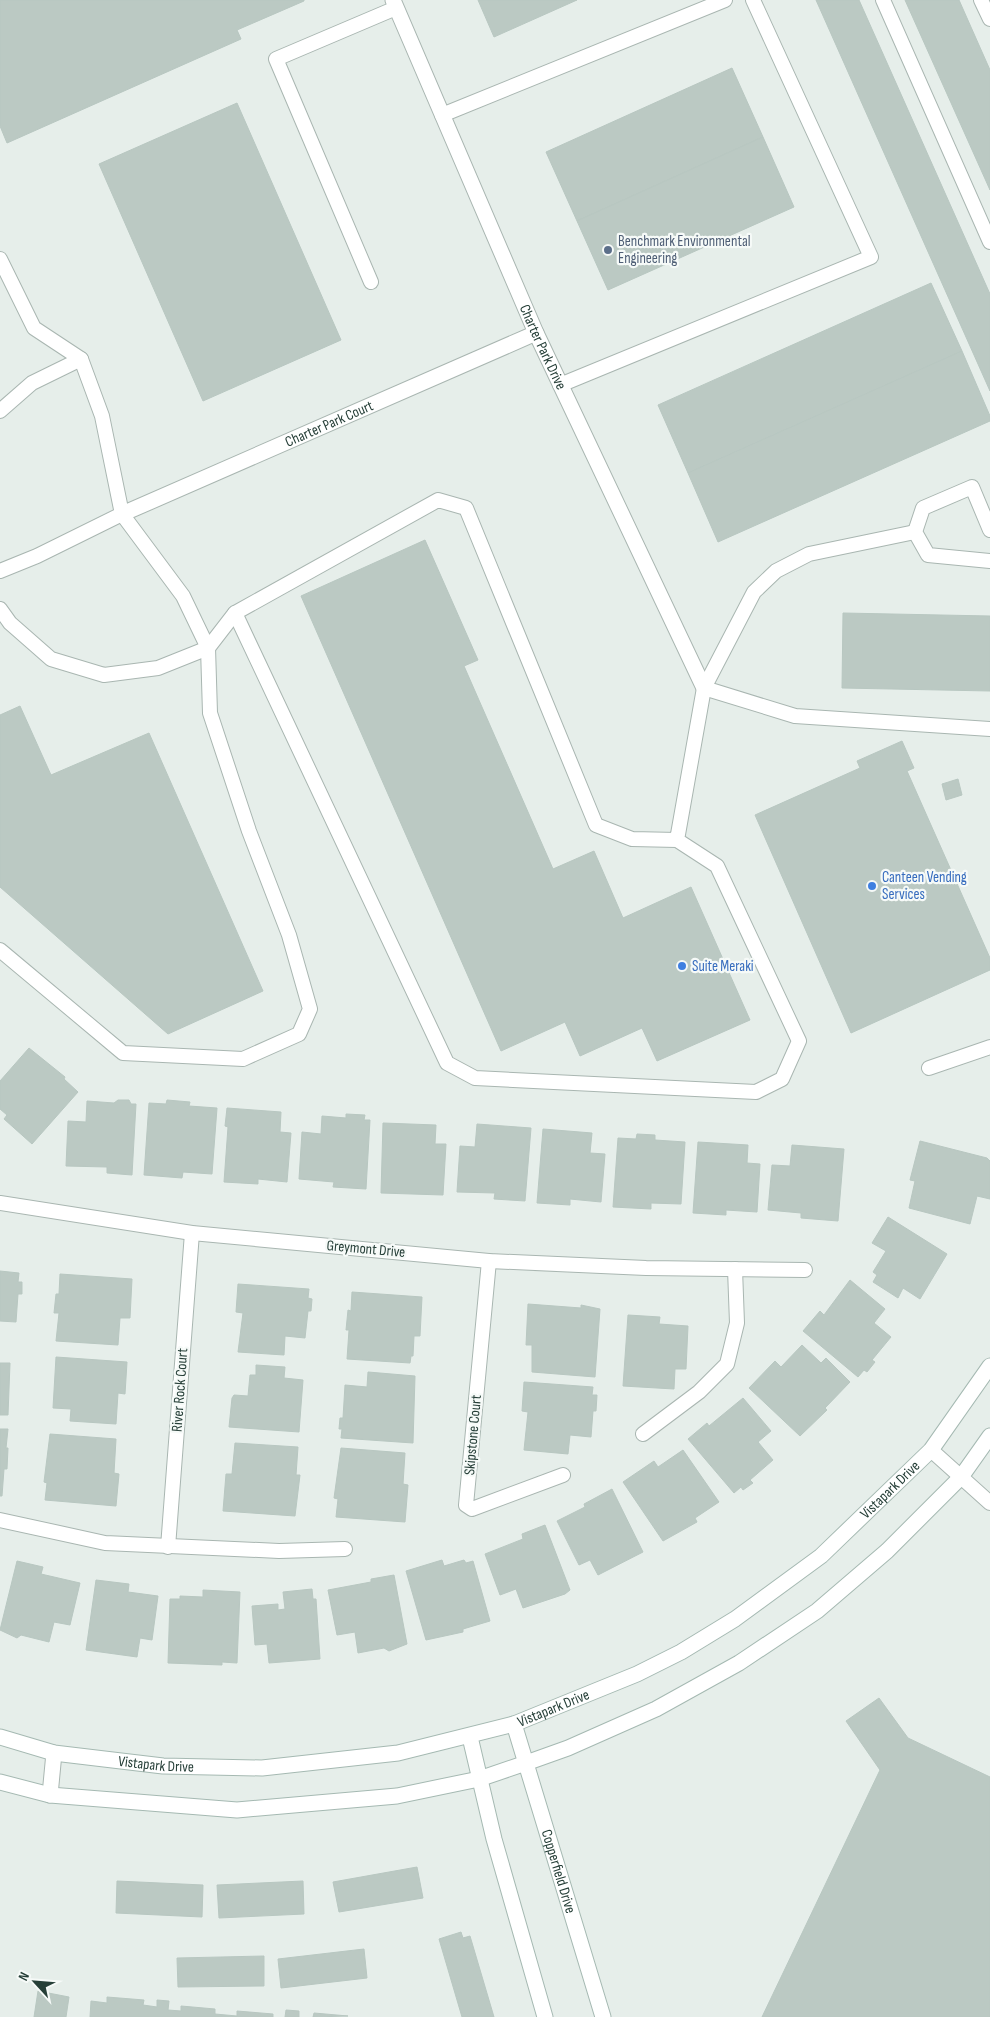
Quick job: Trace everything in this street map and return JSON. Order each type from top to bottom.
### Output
[{"type":"street","name":"Charter Park Drive","points":[[394,4],[536,334],[704,688]]},
{"type":"street","name":"Charter Park Court","points":[[122,514],[536,334]]},
{"type":"street","name":"Vistapark Drive","points":[[0,1737],[54,1753],[163,1766],[262,1768],[398,1753],[470,1737],[514,1724],[637,1674],[681,1652],[734,1619],[821,1556],[931,1450],[990,1366]]},
{"type":"street","points":[[0,1782],[50,1795],[237,1810],[397,1796],[479,1779],[526,1763],[568,1748],[656,1709],[739,1663],[817,1611],[887,1551],[961,1477],[990,1436]]},
{"type":"street","name":"Copperfield Drive","points":[[514,1724],[603,2017]]},
{"type":"street","points":[[470,1737],[494,1839],[545,2017]]},
{"type":"street","points":[[50,1795],[54,1753]]},
{"type":"lane","points":[[442,115],[725,0]]},
{"type":"lane","points":[[560,385],[870,257],[753,0]]},
{"type":"lane","points":[[883,0],[990,242]]},
{"type":"lane","points":[[982,0],[990,19]]},
{"type":"lane","points":[[371,282],[276,59],[394,4]]},
{"type":"lane","points":[[0,259],[34,328],[81,359],[102,416],[122,514],[183,596],[208,648],[210,713],[248,831],[290,935],[310,1009],[299,1034],[243,1059],[123,1053],[0,950]]},
{"type":"lane","points":[[0,411],[32,383],[81,359]]},
{"type":"lane","points":[[990,530],[972,487],[923,508],[915,532],[928,555],[990,561]]},
{"type":"lane","points":[[0,608],[10,624],[51,659],[104,675],[158,668],[208,648],[235,613],[438,500],[466,508],[596,825],[632,839],[676,840],[717,866],[799,1041],[782,1079],[756,1092],[475,1078],[447,1063],[235,613]]},
{"type":"lane","points":[[0,571],[37,556],[122,514]]},
{"type":"lane","points":[[676,840],[704,688],[754,592],[776,571],[809,554],[915,532]]},
{"type":"lane","points":[[704,688],[795,716],[990,729]]},
{"type":"lane","points":[[929,1068],[990,1047]]},
{"type":"lane","name":"Greymont Drive","points":[[0,1203],[192,1233],[489,1260],[646,1268],[805,1270]]},
{"type":"lane","name":"River Rock Court","points":[[168,1547],[192,1233]]},
{"type":"lane","name":"Skipstone Court","points":[[489,1260],[466,1505],[472,1509],[563,1475]]},
{"type":"lane","points":[[643,1434],[699,1392],[727,1364],[737,1322],[735,1269]]},
{"type":"lane","points":[[931,1450],[990,1503]]},
{"type":"lane","points":[[0,1520],[105,1543],[279,1551],[345,1549]]},
{"type":"building","points":[[0,0],[304,1],[237,30],[241,39],[7,143],[0,126]]},
{"type":"building","points":[[478,0],[577,0],[494,37]]},
{"type":"building","points":[[816,0],[859,0],[990,294],[990,391]]},
{"type":"building","points":[[905,0],[959,0],[990,70],[990,190]]},
{"type":"building","points":[[732,68],[763,137],[577,221],[546,152]]},
{"type":"building","points":[[237,103],[341,340],[203,401],[99,164]]},
{"type":"building","points":[[763,137],[794,207],[608,290],[577,221]]},
{"type":"building","points":[[931,283],[962,351],[688,473],[658,405]]},
{"type":"building","points":[[962,351],[990,416],[990,421],[718,542],[688,473]]},
{"type":"building","points":[[425,540],[478,660],[464,666],[553,869],[594,851],[623,918],[691,887],[750,1020],[657,1061],[642,1028],[580,1056],[565,1022],[501,1051],[301,596]]},
{"type":"building","points":[[843,613],[990,616],[990,691],[842,688]]},
{"type":"building","points":[[20,706],[51,775],[149,733],[263,991],[168,1034],[0,887],[0,715]]},
{"type":"building","name":"Canteen Vending Services","points":[[902,741],[914,768],[907,771],[990,958],[990,970],[851,1033],[755,815],[860,768],[857,761]]},
{"type":"building","points":[[958,779],[962,795],[946,800],[942,784]]},
{"type":"building","points":[[29,1048],[65,1077],[64,1079],[78,1092],[32,1144],[4,1119],[7,1115],[0,1109],[0,1081]]},
{"type":"building","points":[[118,1100],[129,1100],[131,1104],[136,1104],[132,1175],[107,1173],[107,1167],[66,1166],[68,1121],[86,1122],[87,1101],[114,1103]]},
{"type":"building","points":[[167,1100],[190,1102],[189,1106],[217,1108],[212,1174],[183,1172],[182,1178],[144,1175],[149,1103],[166,1104]]},
{"type":"building","points":[[227,1108],[281,1112],[280,1132],[291,1133],[287,1182],[258,1179],[258,1184],[224,1182],[228,1127],[225,1126]]},
{"type":"building","points":[[346,1114],[365,1115],[364,1120],[370,1120],[366,1189],[333,1187],[334,1182],[299,1179],[302,1132],[321,1134],[322,1116],[346,1118]]},
{"type":"building","points":[[383,1123],[436,1125],[435,1144],[446,1144],[443,1195],[381,1193]]},
{"type":"building","points":[[477,1124],[531,1128],[525,1201],[494,1199],[495,1193],[457,1192],[460,1146],[475,1147]]},
{"type":"building","points":[[543,1129],[592,1133],[590,1153],[605,1154],[601,1202],[570,1199],[570,1205],[537,1203]]},
{"type":"building","points":[[637,1134],[655,1135],[655,1140],[685,1142],[681,1204],[651,1203],[651,1209],[613,1207],[618,1138],[636,1139]]},
{"type":"building","points":[[920,1141],[987,1158],[990,1161],[990,1199],[977,1196],[970,1224],[909,1208],[915,1181],[910,1180]]},
{"type":"building","points":[[698,1142],[748,1145],[747,1163],[760,1164],[757,1212],[726,1210],[726,1215],[693,1213]]},
{"type":"building","points":[[792,1145],[844,1149],[838,1221],[801,1218],[801,1213],[768,1210],[772,1165],[790,1166]]},
{"type":"building","points":[[888,1217],[947,1254],[920,1299],[903,1288],[898,1298],[873,1282],[877,1275],[873,1272],[886,1251],[872,1243]]},
{"type":"building","points":[[0,1271],[19,1273],[18,1282],[22,1282],[22,1294],[18,1294],[16,1322],[0,1321]]},
{"type":"building","points":[[60,1274],[132,1279],[130,1318],[120,1318],[118,1345],[56,1341],[59,1313],[54,1313],[56,1294],[59,1294]]},
{"type":"building","points":[[850,1280],[885,1309],[874,1323],[891,1337],[872,1360],[875,1362],[867,1372],[864,1370],[858,1377],[803,1331],[820,1311],[824,1315]]},
{"type":"building","points":[[238,1284],[309,1289],[308,1298],[312,1299],[311,1311],[308,1311],[305,1338],[285,1336],[284,1355],[238,1352],[243,1313],[236,1312]]},
{"type":"building","points":[[352,1292],[422,1297],[420,1336],[414,1336],[413,1356],[411,1356],[410,1363],[347,1359],[349,1330],[346,1330],[348,1310],[351,1311]]},
{"type":"building","points":[[528,1304],[581,1308],[581,1305],[600,1309],[595,1377],[532,1372],[532,1345],[526,1345]]},
{"type":"building","points":[[628,1315],[660,1317],[659,1324],[688,1326],[686,1369],[675,1369],[674,1389],[623,1386]]},
{"type":"building","points":[[802,1345],[821,1363],[826,1358],[850,1382],[825,1408],[827,1410],[800,1436],[749,1388],[775,1361],[781,1367]]},
{"type":"building","points":[[56,1357],[127,1362],[125,1394],[118,1393],[116,1424],[70,1421],[71,1409],[53,1408]]},
{"type":"building","points":[[0,1363],[10,1363],[8,1415],[0,1415]]},
{"type":"building","points":[[256,1365],[285,1367],[284,1378],[303,1380],[299,1432],[229,1427],[232,1398],[234,1395],[248,1396],[250,1375],[256,1375]]},
{"type":"building","points":[[368,1372],[415,1376],[413,1443],[341,1438],[342,1429],[339,1429],[340,1418],[343,1418],[345,1385],[367,1387]]},
{"type":"building","points":[[524,1382],[593,1387],[592,1395],[597,1395],[596,1411],[593,1411],[591,1437],[570,1435],[568,1454],[524,1450],[528,1412],[522,1411]]},
{"type":"building","points":[[743,1398],[771,1431],[758,1442],[773,1460],[750,1480],[753,1483],[743,1490],[741,1487],[734,1493],[688,1439],[707,1423],[709,1426]]},
{"type":"building","points":[[0,1429],[8,1429],[6,1448],[8,1448],[7,1469],[4,1469],[2,1496],[0,1496]]},
{"type":"building","points":[[50,1434],[116,1439],[114,1473],[119,1474],[116,1506],[45,1500],[47,1483],[44,1482]]},
{"type":"building","points":[[235,1443],[298,1447],[296,1475],[300,1475],[295,1516],[223,1511],[226,1474],[232,1474]]},
{"type":"building","points":[[341,1448],[405,1453],[403,1484],[408,1485],[405,1522],[336,1517],[338,1499],[334,1498]]},
{"type":"building","points":[[683,1450],[719,1502],[695,1518],[697,1522],[663,1541],[623,1482],[654,1461],[658,1467]]},
{"type":"building","points":[[612,1489],[643,1552],[598,1575],[590,1560],[579,1565],[557,1521],[585,1507],[584,1504]]},
{"type":"building","points":[[545,1525],[570,1590],[565,1594],[523,1608],[516,1589],[500,1595],[485,1554],[523,1539],[522,1534]]},
{"type":"building","points":[[442,1560],[444,1566],[464,1560],[466,1563],[473,1561],[490,1621],[463,1629],[463,1632],[426,1640],[406,1571]]},
{"type":"building","points":[[17,1561],[43,1567],[41,1574],[80,1583],[70,1625],[54,1622],[49,1642],[21,1635],[17,1638],[0,1630]]},
{"type":"building","points":[[394,1575],[407,1644],[389,1651],[384,1648],[358,1653],[355,1632],[337,1635],[328,1590],[371,1582],[371,1579]]},
{"type":"building","points":[[96,1580],[129,1584],[128,1592],[158,1596],[152,1640],[140,1638],[137,1657],[86,1650]]},
{"type":"building","points":[[312,1589],[313,1599],[316,1599],[320,1659],[269,1663],[267,1644],[255,1645],[252,1606],[278,1604],[278,1610],[285,1609],[283,1592]]},
{"type":"building","points":[[203,1590],[240,1592],[237,1663],[222,1662],[222,1665],[168,1663],[170,1599],[180,1599],[180,1596],[203,1597]]},
{"type":"building","points":[[879,1698],[908,1738],[990,1777],[990,2017],[762,2017],[880,1770],[846,1721]]},
{"type":"building","points":[[417,1867],[423,1898],[339,1912],[333,1882]]},
{"type":"building","points":[[117,1881],[203,1885],[202,1917],[116,1913]]},
{"type":"building","points":[[303,1881],[304,1914],[219,1918],[217,1885]]},
{"type":"building","points":[[461,1932],[463,1938],[470,1936],[494,2017],[462,2017],[439,1939]]},
{"type":"building","points":[[364,1949],[367,1978],[281,1988],[278,1959]]},
{"type":"building","points":[[264,1956],[264,1986],[178,1987],[177,1958]]},
{"type":"building","points":[[38,1991],[69,1997],[66,2017],[34,2017]]},
{"type":"building","points":[[107,1997],[144,2000],[143,2005],[157,2007],[157,2000],[169,2001],[168,2010],[181,2011],[181,2006],[215,2009],[215,2014],[237,2016],[237,2011],[273,2014],[273,2017],[90,2017],[91,2001],[107,2003]]},
{"type":"building","points":[[286,2010],[299,2011],[299,2017],[285,2017]]},
{"type":"building","points":[[314,2013],[348,2016],[313,2017]]},
{"type":"place","name":"Benchmark Environmental Engineering","points":[[608,250]]},
{"type":"place","name":"Canteen Vending Services","points":[[872,886]]},
{"type":"place","name":"Suite Meraki","points":[[682,966]]}]
